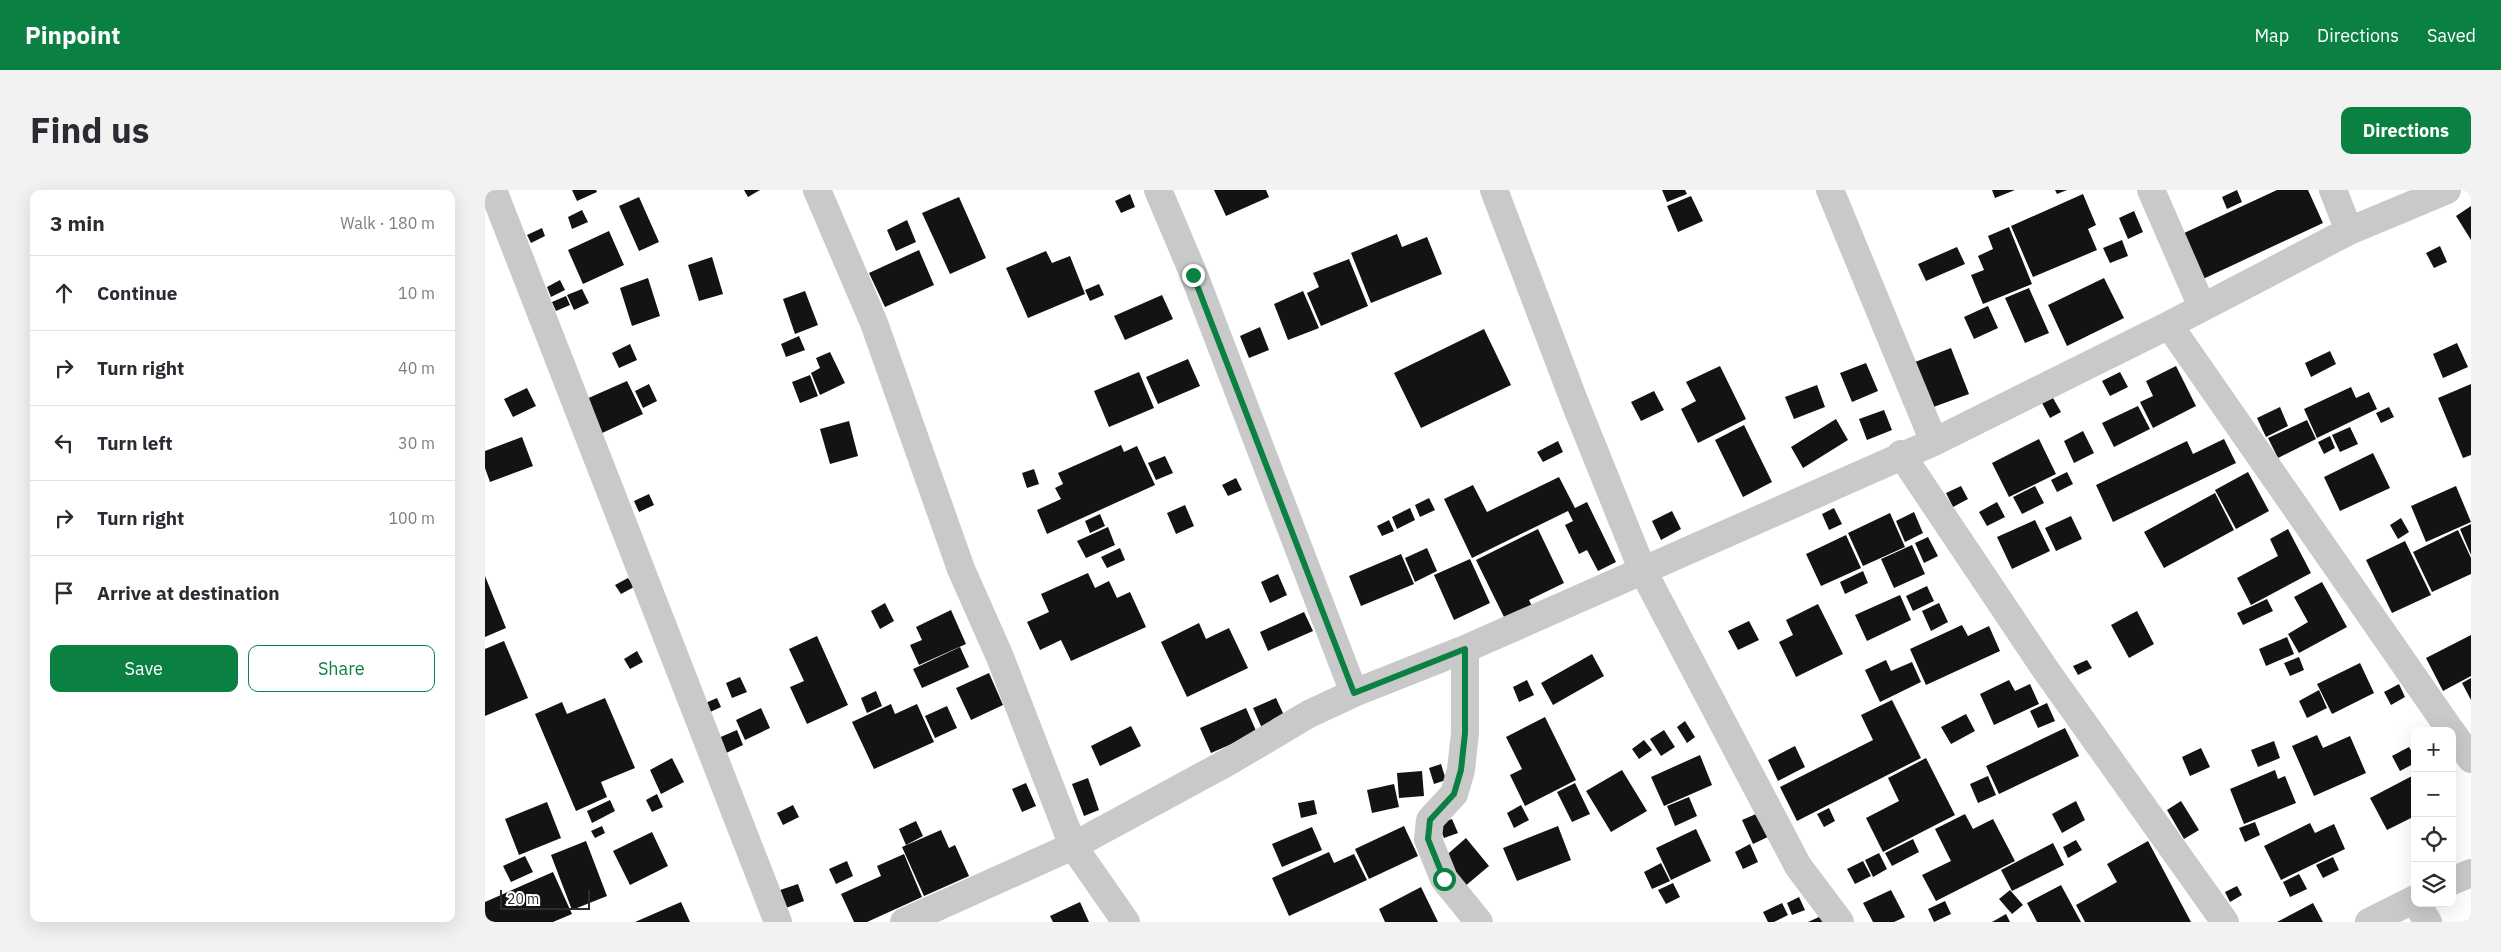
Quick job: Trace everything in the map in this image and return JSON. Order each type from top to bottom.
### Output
[{"type":"street","points":[[493,190],[778,922]]},
{"type":"street","points":[[817,190],[873,323],[961,569],[999,656],[1073,846],[1125,922]]},
{"type":"street","points":[[1158,190],[1193,275],[1354,693]]},
{"type":"street","points":[[1494,190],[1575,403],[1642,569],[1798,866],[1841,922]]},
{"type":"street","points":[[1830,190],[1933,442]]},
{"type":"street","points":[[2151,190],[2202,307]]},
{"type":"street","points":[[2333,190],[2349,232]]},
{"type":"street","points":[[904,922],[1073,846],[1228,762],[1309,714],[1354,693],[1465,649],[1901,454],[1933,442],[2169,325],[2349,232],[2447,190]]},
{"type":"street","points":[[2169,325],[2449,727]]},
{"type":"street","points":[[1901,454],[2043,666],[2225,922]]},
{"type":"street","points":[[1465,649],[1465,733],[1461,770],[1454,794],[1430,820],[1428,839],[1444,879],[1479,922]]},
{"type":"street","points":[[2456,737],[2471,759]]},
{"type":"street","points":[[2456,879],[2471,873]]},
{"type":"street","points":[[2369,922],[2411,902]]},
{"type":"street","points":[[2419,907],[2428,922]]},
{"type":"building","points":[[572,190],[596,190],[597,192],[577,201]]},
{"type":"building","points":[[744,190],[760,190],[748,197]]},
{"type":"building","points":[[1214,190],[1266,190],[1269,197],[1226,216]]},
{"type":"building","points":[[1662,190],[1685,190],[1687,194],[1667,202]]},
{"type":"building","points":[[1992,190],[2015,190],[1995,198]]},
{"type":"building","points":[[2055,190],[2067,190],[2057,194]]},
{"type":"building","points":[[2237,190],[2242,202],[2227,209],[2222,197]]},
{"type":"building","points":[[2277,190],[2308,190],[2323,223],[2203,279],[2182,234]]},
{"type":"building","points":[[1130,194],[1135,207],[1121,213],[1115,201]]},
{"type":"building","points":[[2083,194],[2096,225],[2088,229],[2097,250],[2033,277],[2011,226]]},
{"type":"building","points":[[1691,196],[1703,221],[1678,232],[1667,206]]},
{"type":"building","points":[[639,197],[659,242],[639,251],[619,206]]},
{"type":"building","points":[[959,197],[986,258],[950,274],[922,213]]},
{"type":"building","points":[[2471,206],[2471,240],[2456,216]]},
{"type":"building","points":[[582,210],[588,222],[572,229],[568,217]]},
{"type":"building","points":[[2134,211],[2143,232],[2128,239],[2119,218]]},
{"type":"building","points":[[907,220],[916,242],[896,251],[887,230]]},
{"type":"building","points":[[2009,227],[2032,284],[1983,304],[1971,275],[1984,270],[1978,256],[1993,249],[1988,236]]},
{"type":"building","points":[[542,228],[545,236],[531,243],[527,235]]},
{"type":"building","points":[[609,231],[624,265],[583,284],[568,250]]},
{"type":"building","points":[[1397,234],[1402,247],[1427,237],[1442,274],[1371,303],[1351,253]]},
{"type":"building","points":[[2122,240],[2128,256],[2110,263],[2103,248]]},
{"type":"building","points":[[2440,246],[2447,262],[2434,268],[2426,253]]},
{"type":"building","points":[[1957,247],[1965,264],[1926,281],[1918,264]]},
{"type":"building","points":[[919,250],[934,285],[885,307],[869,273]]},
{"type":"building","points":[[1046,251],[1052,263],[1070,256],[1085,294],[1028,318],[1006,268]]},
{"type":"building","points":[[712,257],[723,294],[699,301],[688,265]]},
{"type":"building","points":[[1349,259],[1368,306],[1321,326],[1307,293],[1319,287],[1313,273]]},
{"type":"building","points":[[648,278],[660,316],[632,326],[620,288]]},
{"type":"building","points":[[2104,278],[2124,318],[2067,346],[2048,305]]},
{"type":"building","points":[[560,280],[565,290],[551,297],[547,287]]},
{"type":"building","points":[[1099,284],[1104,295],[1090,301],[1085,290]]},
{"type":"building","points":[[2029,288],[2049,333],[2025,343],[2005,298]]},
{"type":"building","points":[[582,289],[589,303],[574,310],[567,295]]},
{"type":"building","points":[[805,291],[818,325],[795,334],[783,299]]},
{"type":"building","points":[[1303,291],[1319,328],[1288,340],[1274,304]]},
{"type":"building","points":[[1162,295],[1173,319],[1125,340],[1114,316]]},
{"type":"building","points":[[566,296],[570,305],[556,311],[552,302]]},
{"type":"building","points":[[1988,306],[1998,328],[1974,339],[1964,317]]},
{"type":"building","points":[[1260,327],[1269,350],[1249,358],[1240,336]]},
{"type":"building","points":[[1484,329],[1511,385],[1421,428],[1394,373]]},
{"type":"building","points":[[799,336],[805,350],[786,357],[781,344]]},
{"type":"building","points":[[2457,343],[2468,367],[2443,378],[2433,354]]},
{"type":"building","points":[[630,344],[637,360],[619,368],[612,353]]},
{"type":"building","points":[[1951,348],[1969,394],[1928,409],[1910,364]]},
{"type":"building","points":[[2330,351],[2336,364],[2311,377],[2305,363]]},
{"type":"building","points":[[830,352],[845,383],[820,395],[811,373],[820,368],[816,358]]},
{"type":"building","points":[[1188,359],[1200,386],[1158,404],[1146,377]]},
{"type":"building","points":[[1866,363],[1878,391],[1852,402],[1840,373]]},
{"type":"building","points":[[1720,366],[1746,419],[1698,443],[1681,409],[1696,401],[1686,382]]},
{"type":"building","points":[[2176,366],[2196,406],[2153,428],[2140,402],[2153,396],[2146,381]]},
{"type":"building","points":[[1139,372],[1154,408],[1109,427],[1094,391]]},
{"type":"building","points":[[2120,372],[2128,387],[2110,396],[2102,381]]},
{"type":"building","points":[[810,375],[818,396],[800,403],[792,382]]},
{"type":"building","points":[[627,381],[643,414],[600,434],[584,400]]},
{"type":"building","points":[[649,384],[657,401],[643,408],[635,391]]},
{"type":"building","points":[[2471,384],[2471,455],[2463,458],[2438,398]]},
{"type":"building","points":[[1817,385],[1825,407],[1794,419],[1785,397]]},
{"type":"building","points":[[2351,387],[2356,398],[2369,392],[2377,409],[2317,438],[2304,409]]},
{"type":"building","points":[[527,388],[536,406],[513,417],[504,399]]},
{"type":"building","points":[[1654,391],[1664,410],[1641,421],[1631,402]]},
{"type":"building","points":[[2053,398],[2061,412],[2050,418],[2042,403]]},
{"type":"building","points":[[2138,406],[2150,429],[2114,447],[2102,423]]},
{"type":"building","points":[[2280,407],[2288,426],[2266,437],[2257,418]]},
{"type":"building","points":[[2389,407],[2394,417],[2381,423],[2376,413]]},
{"type":"building","points":[[1884,410],[1892,430],[1867,440],[1859,419]]},
{"type":"building","points":[[1836,419],[1848,440],[1803,468],[1791,447]]},
{"type":"building","points":[[2307,420],[2316,439],[2278,458],[2268,438]]},
{"type":"building","points":[[849,421],[858,456],[830,464],[820,429]]},
{"type":"building","points":[[1744,425],[1772,482],[1743,497],[1715,440]]},
{"type":"building","points":[[2350,427],[2358,444],[2340,452],[2332,435]]},
{"type":"building","points":[[2083,431],[2094,453],[2074,463],[2064,441]]},
{"type":"building","points":[[2330,436],[2335,448],[2324,454],[2318,442]]},
{"type":"building","points":[[522,437],[533,466],[490,482],[485,468],[485,451]]},
{"type":"building","points":[[2039,439],[2056,474],[2009,497],[1992,463]]},
{"type":"building","points":[[2224,439],[2236,463],[2113,522],[2096,485],[2187,441],[2193,454]]},
{"type":"building","points":[[1558,441],[1563,452],[1543,462],[1537,452]]},
{"type":"building","points":[[1121,445],[1124,452],[1137,446],[1155,485],[1047,534],[1037,510],[1061,499],[1055,488],[1063,484],[1058,473]]},
{"type":"building","points":[[2373,453],[2390,488],[2340,511],[2324,477]]},
{"type":"building","points":[[1165,456],[1173,473],[1156,480],[1148,463]]},
{"type":"building","points":[[1034,469],[1039,484],[1027,488],[1022,473]]},
{"type":"building","points":[[2067,472],[2073,484],[2057,492],[2051,480]]},
{"type":"building","points":[[2248,472],[2269,511],[2236,529],[2215,490]]},
{"type":"building","points":[[1559,477],[1575,508],[1587,502],[1616,562],[1598,571],[1587,550],[1579,554],[1565,525],[1573,521],[1568,511],[1472,558],[1444,499],[1473,485],[1487,512]]},
{"type":"building","points":[[1236,478],[1242,490],[1228,496],[1222,485]]},
{"type":"building","points":[[1961,486],[1968,499],[1953,507],[1946,493]]},
{"type":"building","points":[[2035,486],[2044,503],[2022,514],[2013,497]]},
{"type":"building","points":[[2456,486],[2471,522],[2426,542],[2411,506]]},
{"type":"building","points":[[2215,493],[2234,530],[2164,568],[2144,532]]},
{"type":"building","points":[[649,494],[654,505],[639,512],[634,501]]},
{"type":"building","points":[[1429,498],[1435,510],[1420,517],[1415,505]]},
{"type":"building","points":[[1997,502],[2005,517],[1987,526],[1979,512]]},
{"type":"building","points":[[1185,505],[1194,526],[1176,534],[1167,513]]},
{"type":"building","points":[[1410,508],[1415,520],[1397,529],[1392,517]]},
{"type":"building","points":[[1834,508],[1842,524],[1829,530],[1822,514]]},
{"type":"building","points":[[1672,511],[1681,529],[1661,540],[1652,521]]},
{"type":"building","points":[[1914,512],[1923,533],[1905,542],[1896,521]]},
{"type":"building","points":[[1890,513],[1905,547],[1863,566],[1848,533]]},
{"type":"building","points":[[1100,514],[1105,526],[1090,533],[1085,521]]},
{"type":"building","points":[[2071,516],[2082,539],[2056,551],[2045,528]]},
{"type":"building","points":[[2401,518],[2409,532],[2398,539],[2390,525]]},
{"type":"building","points":[[1389,520],[1394,531],[1382,536],[1377,526]]},
{"type":"building","points":[[2035,520],[2050,551],[2012,569],[1997,537]]},
{"type":"building","points":[[2471,524],[2471,555],[2460,529]]},
{"type":"building","points":[[1108,527],[1115,545],[1086,558],[1077,541]]},
{"type":"building","points":[[1538,529],[1564,583],[1529,600],[1532,606],[1505,619],[1476,560]]},
{"type":"building","points":[[2288,529],[2311,573],[2251,605],[2237,578],[2278,556],[2270,539]]},
{"type":"building","points":[[2458,530],[2471,558],[2471,574],[2432,592],[2413,552]]},
{"type":"building","points":[[1846,535],[1861,568],[1821,586],[1806,554]]},
{"type":"building","points":[[1928,537],[1938,556],[1924,563],[1915,543]]},
{"type":"building","points":[[2405,541],[2431,595],[2392,613],[2366,560]]},
{"type":"building","points":[[1912,545],[1925,574],[1894,588],[1881,559]]},
{"type":"building","points":[[1120,548],[1125,560],[1107,568],[1101,557]]},
{"type":"building","points":[[1427,548],[1437,571],[1415,582],[1405,558]]},
{"type":"building","points":[[1401,554],[1414,584],[1361,606],[1349,576]]},
{"type":"building","points":[[1470,559],[1490,603],[1454,620],[1434,575]]},
{"type":"building","points":[[1863,571],[1868,583],[1845,594],[1840,582]]},
{"type":"building","points":[[1088,573],[1095,588],[1109,581],[1117,598],[1130,592],[1146,627],[1071,661],[1061,640],[1040,650],[1027,622],[1049,612],[1041,594]]},
{"type":"building","points":[[1278,574],[1287,595],[1270,603],[1261,582]]},
{"type":"building","points":[[485,576],[506,628],[485,637]]},
{"type":"building","points":[[628,578],[634,587],[621,594],[615,585]]},
{"type":"building","points":[[2322,582],[2347,627],[2299,653],[2288,634],[2308,622],[2294,597]]},
{"type":"building","points":[[1927,586],[1934,601],[1913,611],[1906,596]]},
{"type":"building","points":[[1900,595],[1911,620],[1867,641],[1855,615]]},
{"type":"building","points":[[2267,599],[2273,611],[2243,625],[2237,613]]},
{"type":"building","points":[[885,603],[894,621],[880,629],[871,611]]},
{"type":"building","points":[[1939,603],[1948,622],[1931,631],[1922,611]]},
{"type":"building","points":[[1818,604],[1843,654],[1796,677],[1779,642],[1793,635],[1786,620]]},
{"type":"building","points":[[951,610],[966,644],[919,665],[910,645],[922,640],[916,627]]},
{"type":"building","points":[[2137,611],[2154,644],[2129,658],[2111,625]]},
{"type":"building","points":[[1304,612],[1313,631],[1268,651],[1260,632]]},
{"type":"building","points":[[1749,621],[1759,640],[1738,650],[1728,631]]},
{"type":"building","points":[[1199,623],[1206,639],[1229,628],[1248,668],[1187,697],[1161,642]]},
{"type":"building","points":[[1962,625],[1968,636],[1989,626],[2000,651],[1926,685],[1910,649]]},
{"type":"building","points":[[2471,635],[2471,676],[2443,691],[2426,658]]},
{"type":"building","points":[[817,636],[848,705],[807,724],[790,687],[804,681],[789,649]]},
{"type":"building","points":[[2287,637],[2294,654],[2266,666],[2259,649]]},
{"type":"building","points":[[504,641],[528,698],[485,716],[485,649]]},
{"type":"building","points":[[960,647],[969,667],[922,688],[913,669]]},
{"type":"building","points":[[637,651],[643,662],[630,669],[624,659]]},
{"type":"building","points":[[1592,654],[1604,676],[1553,705],[1541,683]]},
{"type":"building","points":[[2299,657],[2304,670],[2290,676],[2284,663]]},
{"type":"building","points":[[1886,660],[1891,671],[1912,662],[1921,682],[1880,702],[1865,670]]},
{"type":"building","points":[[2087,660],[2092,668],[2078,675],[2073,666]]},
{"type":"building","points":[[2360,663],[2374,693],[2332,714],[2317,684]]},
{"type":"building","points":[[989,673],[1003,705],[971,720],[956,688]]},
{"type":"building","points":[[740,677],[747,692],[732,698],[726,683]]},
{"type":"building","points":[[2471,678],[2471,700],[2462,683]]},
{"type":"building","points":[[1527,680],[1534,695],[1519,702],[1513,687]]},
{"type":"building","points":[[2009,680],[2015,691],[2030,684],[2039,704],[1994,725],[1980,694]]},
{"type":"building","points":[[2399,684],[2405,697],[2391,705],[2384,692]]},
{"type":"building","points":[[2319,690],[2327,708],[2307,718],[2299,701]]},
{"type":"building","points":[[876,691],[882,706],[867,713],[861,698]]},
{"type":"building","points":[[605,698],[635,768],[601,782],[607,797],[576,811],[535,714],[562,702],[567,714]]},
{"type":"building","points":[[717,698],[721,707],[708,713],[703,704]]},
{"type":"building","points":[[1276,698],[1288,724],[1265,735],[1253,708]]},
{"type":"building","points":[[1892,700],[1921,758],[1797,821],[1780,787],[1873,740],[1861,715]]},
{"type":"building","points":[[2047,703],[2055,721],[2038,728],[2030,711]]},
{"type":"building","points":[[891,704],[895,714],[917,704],[934,742],[874,769],[852,722]]},
{"type":"building","points":[[947,706],[957,728],[935,738],[925,716]]},
{"type":"building","points":[[761,708],[770,728],[745,740],[736,720]]},
{"type":"building","points":[[1246,708],[1257,733],[1211,753],[1200,728]]},
{"type":"building","points":[[1966,714],[1975,731],[1951,744],[1941,727]]},
{"type":"building","points":[[1545,717],[1576,780],[1525,806],[1510,775],[1522,769],[1506,737]]},
{"type":"building","points":[[1685,721],[1695,737],[1687,743],[1677,727]]},
{"type":"building","points":[[1131,726],[1141,746],[1100,766],[1091,746]]},
{"type":"building","points":[[2065,728],[2079,756],[1999,794],[1986,766]]},
{"type":"building","points":[[737,730],[743,745],[722,755],[716,739]]},
{"type":"building","points":[[1664,730],[1675,747],[1661,756],[1650,739]]},
{"type":"building","points":[[2317,735],[2323,748],[2350,736],[2366,773],[2314,796],[2292,746]]},
{"type":"building","points":[[1644,740],[1652,750],[1639,759],[1632,749]]},
{"type":"building","points":[[2274,741],[2280,758],[2258,767],[2251,750]]},
{"type":"building","points":[[1795,746],[1805,767],[1778,781],[1768,760]]},
{"type":"building","points":[[2409,747],[2411,750],[2411,765],[2400,771],[2392,756]]},
{"type":"building","points":[[2201,748],[2210,767],[2190,776],[2182,757]]},
{"type":"building","points":[[1700,755],[1712,785],[1664,806],[1651,777]]},
{"type":"building","points":[[672,758],[684,782],[661,794],[650,770]]},
{"type":"building","points":[[1926,758],[1955,815],[1883,852],[1866,818],[1899,801],[1888,778]]},
{"type":"building","points":[[1441,764],[1446,780],[1434,784],[1429,768]]},
{"type":"building","points":[[1622,770],[1647,811],[1611,832],[1586,791]]},
{"type":"building","points":[[2275,770],[2278,779],[2285,776],[2296,803],[2244,824],[2230,789]]},
{"type":"building","points":[[1422,771],[1424,796],[1399,798],[1397,773]]},
{"type":"building","points":[[1988,776],[1996,795],[1978,803],[1970,784]]},
{"type":"building","points":[[2411,777],[2411,818],[2387,830],[2370,798]]},
{"type":"building","points":[[1088,778],[1099,810],[1084,816],[1072,784]]},
{"type":"building","points":[[1026,783],[1036,806],[1022,812],[1012,789]]},
{"type":"building","points":[[1575,783],[1590,814],[1572,822],[1557,792]]},
{"type":"building","points":[[1394,784],[1399,807],[1372,813],[1367,790]]},
{"type":"building","points":[[657,794],[663,807],[652,812],[646,800]]},
{"type":"building","points":[[1689,797],[1697,816],[1675,826],[1667,806]]},
{"type":"building","points":[[610,800],[615,811],[592,823],[587,811]]},
{"type":"building","points":[[1314,800],[1317,814],[1301,818],[1298,803]]},
{"type":"building","points":[[2076,801],[2085,820],[2062,833],[2052,814]]},
{"type":"building","points":[[2181,801],[2199,830],[2184,839],[2167,810]]},
{"type":"building","points":[[547,802],[561,838],[519,855],[505,819]]},
{"type":"building","points":[[793,805],[799,817],[783,825],[777,813]]},
{"type":"building","points":[[1521,805],[1529,820],[1514,828],[1507,813]]},
{"type":"building","points":[[1829,808],[1835,821],[1824,827],[1817,814]]},
{"type":"building","points":[[1763,811],[1774,834],[1753,844],[1742,820]]},
{"type":"building","points":[[1965,814],[1973,829],[1993,819],[2015,861],[1936,901],[1922,875],[1951,861],[1935,829]]},
{"type":"building","points":[[1452,819],[1458,833],[1444,838],[1438,824]]},
{"type":"building","points":[[916,821],[923,836],[906,845],[899,829]]},
{"type":"building","points":[[2255,822],[2260,835],[2245,842],[2239,828]]},
{"type":"building","points":[[2310,823],[2315,833],[2334,824],[2345,849],[2281,880],[2264,846]]},
{"type":"building","points":[[602,826],[605,833],[595,838],[591,831]]},
{"type":"building","points":[[1404,826],[1418,856],[1369,879],[1355,849]]},
{"type":"building","points":[[1558,826],[1571,860],[1517,881],[1503,848]]},
{"type":"building","points":[[1312,827],[1322,850],[1282,867],[1272,844]]},
{"type":"building","points":[[1696,829],[1711,861],[1671,880],[1656,848]]},
{"type":"building","points":[[941,830],[949,848],[955,845],[969,876],[924,896],[902,847]]},
{"type":"building","points":[[652,832],[668,866],[630,885],[613,851]]},
{"type":"building","points":[[1466,838],[1489,866],[1464,887],[1442,859]]},
{"type":"building","points":[[1913,839],[1919,852],[1892,866],[1885,853]]},
{"type":"building","points":[[2076,840],[2082,850],[2068,858],[2063,847]]},
{"type":"building","points":[[586,841],[607,896],[572,910],[551,855]]},
{"type":"building","points":[[2148,841],[2191,922],[2085,922],[2076,905],[2117,882],[2107,864]]},
{"type":"building","points":[[2053,843],[2064,865],[2012,891],[2001,870]]},
{"type":"building","points":[[1750,844],[1758,862],[1743,869],[1735,852]]},
{"type":"building","points":[[1329,852],[1334,863],[1354,854],[1367,880],[1289,916],[1272,878]]},
{"type":"building","points":[[1879,853],[1887,869],[1873,877],[1865,860]]},
{"type":"building","points":[[904,854],[922,897],[867,922],[854,922],[841,894],[881,876],[877,866]]},
{"type":"building","points":[[525,856],[533,872],[511,882],[503,866]]},
{"type":"building","points":[[2333,857],[2339,870],[2323,878],[2316,865]]},
{"type":"building","points":[[847,861],[853,876],[836,884],[829,869]]},
{"type":"building","points":[[1863,861],[1871,876],[1855,884],[1847,869]]},
{"type":"building","points":[[1661,863],[1670,881],[1652,889],[1644,872]]},
{"type":"building","points":[[553,872],[572,914],[553,922],[485,922],[485,902]]},
{"type":"building","points":[[2299,874],[2307,889],[2290,897],[2283,882]]},
{"type":"building","points":[[1673,883],[1680,897],[1666,904],[1658,890]]},
{"type":"building","points":[[798,884],[804,901],[786,908],[780,890]]},
{"type":"building","points":[[2061,885],[2081,922],[2037,922],[2027,903]]},
{"type":"building","points":[[2237,886],[2242,895],[2230,902],[2225,892]]},
{"type":"building","points":[[1421,887],[1438,922],[1385,922],[1379,909]]},
{"type":"building","points":[[1891,890],[1905,917],[1894,922],[1873,922],[1863,903]]},
{"type":"building","points":[[2010,890],[2023,905],[2012,914],[1999,899]]},
{"type":"building","points":[[1799,897],[1805,910],[1792,915],[1787,903]]},
{"type":"building","points":[[1945,901],[1951,914],[1934,922],[1928,909]]},
{"type":"building","points":[[681,902],[690,922],[635,922]]},
{"type":"building","points":[[1080,902],[1089,922],[1053,922],[1050,916]]},
{"type":"building","points":[[1782,903],[1788,915],[1774,922],[1768,922],[1763,912]]},
{"type":"building","points":[[2313,903],[2323,922],[2277,922]]},
{"type":"building","points":[[1830,912],[1835,922],[1808,922]]},
{"type":"building","points":[[2006,914],[2010,922],[1992,922]]},
{"type":"route","points":[[1193,275],[1354,693],[1465,649],[1465,733],[1461,770],[1454,794],[1430,820],[1428,839],[1444,879]]}]
